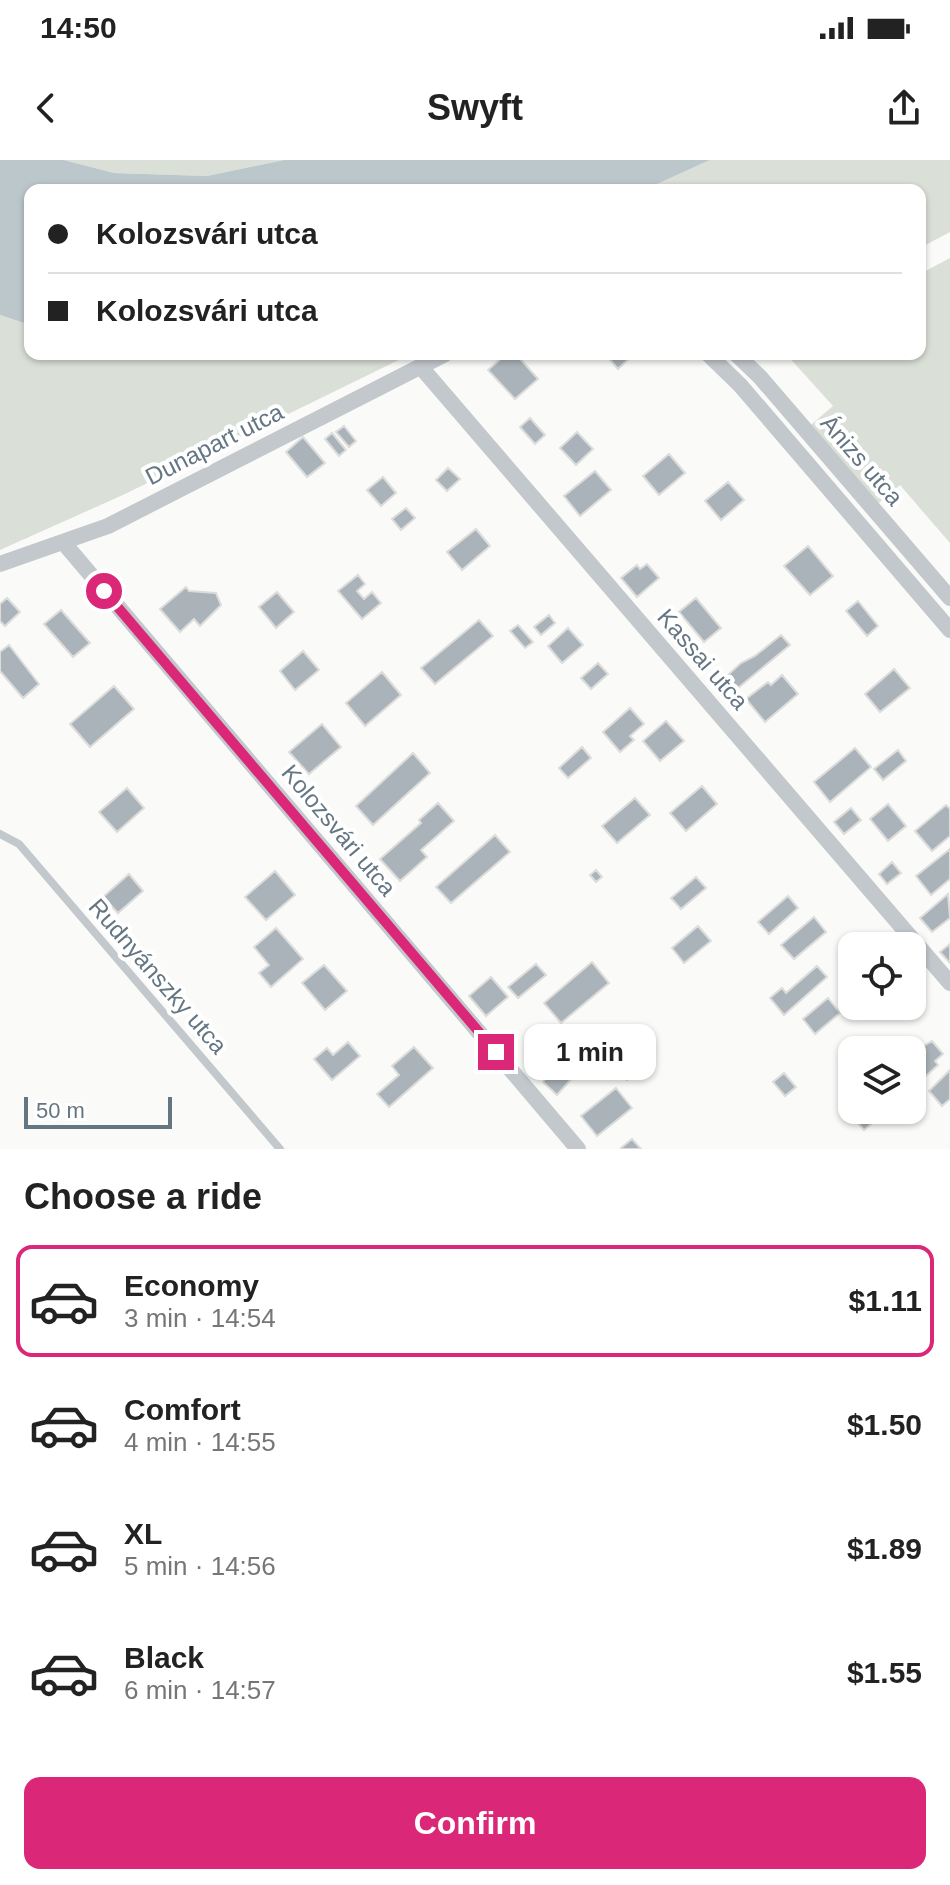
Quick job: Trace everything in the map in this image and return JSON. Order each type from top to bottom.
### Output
[{"type":"street","name":"Dunapart utca","points":[[0,564],[108,526],[432,360]]},
{"type":"street","points":[[714,360],[740,385],[950,630]]},
{"type":"street","name":"Ánizs utca","points":[[742,360],[950,598]]},
{"type":"street","name":"Kassai utca","points":[[420,366],[950,983]]},
{"type":"street","name":"Kolozsvári utca","points":[[63,542],[578,1149]]},
{"type":"lane","name":"Rudnyánszky utca","points":[[0,834],[19,844],[280,1149]]},
{"type":"shaded area","points":[[0,160],[64,160],[114,173],[207,176],[284,160],[710,160],[657,184],[24,184],[24,323],[0,315]]},
{"type":"shaded area","points":[[64,160],[284,160],[207,176],[114,173]]},
{"type":"shaded area","points":[[710,160],[950,160],[950,232],[926,245],[926,184],[657,184]]},
{"type":"shaded area","points":[[950,258],[950,543],[900,485],[874,507],[806,429],[833,406],[791,360],[926,360],[926,271]]},
{"type":"shaded area","points":[[0,315],[24,323],[24,360],[399,360],[125,494],[0,550]]},
{"type":"building","points":[[499,360],[521,360],[538,379],[515,399],[488,370]]},
{"type":"building","points":[[610,360],[628,360],[618,369]]},
{"type":"building","points":[[530,418],[545,435],[535,444],[520,427]]},
{"type":"building","points":[[344,426],[356,441],[349,447],[336,432]]},
{"type":"building","points":[[577,432],[593,449],[576,465],[560,448]]},
{"type":"building","points":[[332,433],[346,450],[339,456],[325,439]]},
{"type":"building","points":[[303,437],[325,463],[307,477],[286,452]]},
{"type":"building","points":[[669,454],[685,473],[659,495],[643,476]]},
{"type":"building","points":[[448,468],[460,479],[447,491],[436,480]]},
{"type":"building","points":[[595,471],[611,490],[580,516],[564,496]]},
{"type":"building","points":[[383,477],[396,493],[381,506],[367,490]]},
{"type":"building","points":[[728,482],[744,500],[721,520],[705,501]]},
{"type":"building","points":[[406,508],[415,518],[401,530],[392,519]]},
{"type":"building","points":[[476,529],[490,546],[462,570],[447,552]]},
{"type":"building","points":[[808,546],[833,576],[810,595],[784,566]]},
{"type":"building","points":[[647,564],[659,578],[637,597],[621,578],[637,565],[640,569]]},
{"type":"building","points":[[358,575],[365,584],[357,591],[364,599],[372,592],[381,603],[362,619],[338,591]]},
{"type":"building","points":[[186,587],[189,591],[216,593],[221,605],[200,626],[194,619],[180,632],[160,609]]},
{"type":"building","points":[[277,592],[294,612],[276,628],[259,607]]},
{"type":"building","points":[[7,598],[20,612],[5,626],[0,621],[0,604]]},
{"type":"building","points":[[696,598],[721,628],[704,642],[679,612]]},
{"type":"building","points":[[858,601],[878,626],[867,636],[846,611]]},
{"type":"building","points":[[61,610],[90,643],[73,657],[44,624]]},
{"type":"building","points":[[549,615],[555,623],[541,635],[534,627]]},
{"type":"building","points":[[479,620],[493,636],[435,684],[421,668]]},
{"type":"building","points":[[518,625],[533,642],[525,648],[510,631]]},
{"type":"building","points":[[568,628],[583,645],[562,663],[548,646]]},
{"type":"building","points":[[781,635],[790,645],[727,697],[717,685],[741,663]]},
{"type":"building","points":[[9,645],[39,684],[23,698],[0,671],[0,652]]},
{"type":"building","points":[[303,651],[319,670],[295,690],[280,671]]},
{"type":"building","points":[[598,663],[608,674],[591,689],[581,678]]},
{"type":"building","points":[[894,669],[910,688],[880,712],[865,694]]},
{"type":"building","points":[[382,672],[401,695],[365,726],[346,703]]},
{"type":"building","points":[[782,675],[798,694],[765,722],[746,699]]},
{"type":"building","points":[[114,686],[134,709],[90,747],[70,724]]},
{"type":"building","points":[[630,708],[644,724],[630,736],[634,740],[620,752],[603,732]]},
{"type":"building","points":[[666,721],[684,741],[660,761],[643,741]]},
{"type":"building","points":[[322,724],[341,747],[309,774],[289,752]]},
{"type":"building","points":[[582,747],[591,758],[568,778],[559,768]]},
{"type":"building","points":[[855,748],[871,767],[830,802],[814,782]]},
{"type":"building","points":[[898,750],[906,761],[883,780],[874,769]]},
{"type":"building","points":[[413,753],[430,773],[373,825],[356,806]]},
{"type":"building","points":[[702,786],[717,804],[686,831],[670,813]]},
{"type":"building","points":[[127,788],[144,808],[117,832],[99,812]]},
{"type":"building","points":[[635,798],[650,815],[617,843],[602,826]]},
{"type":"building","points":[[438,803],[454,821],[421,850],[427,857],[400,881],[380,859],[421,823],[419,820]]},
{"type":"building","points":[[888,804],[906,826],[888,841],[870,819]]},
{"type":"building","points":[[946,805],[950,809],[950,836],[932,851],[915,831]]},
{"type":"building","points":[[851,808],[861,820],[844,834],[834,822]]},
{"type":"building","points":[[495,835],[510,852],[451,903],[436,887]]},
{"type":"building","points":[[950,849],[950,879],[931,895],[916,876]]},
{"type":"building","points":[[892,862],[901,873],[887,884],[879,874]]},
{"type":"building","points":[[596,870],[602,877],[596,882],[590,875]]},
{"type":"building","points":[[275,871],[295,895],[266,920],[245,897]]},
{"type":"building","points":[[129,874],[143,891],[118,913],[103,897]]},
{"type":"building","points":[[696,877],[706,888],[681,909],[671,898]]},
{"type":"building","points":[[948,894],[950,918],[932,932],[920,918]]},
{"type":"building","points":[[788,896],[798,908],[769,934],[758,922]]},
{"type":"building","points":[[814,917],[826,932],[794,959],[781,945]]},
{"type":"building","points":[[698,926],[711,941],[684,963],[672,948]]},
{"type":"building","points":[[276,928],[303,959],[271,987],[259,973],[269,965],[254,947]]},
{"type":"building","points":[[950,944],[950,963],[940,952]]},
{"type":"building","points":[[592,962],[609,983],[561,1023],[544,1003]]},
{"type":"building","points":[[536,964],[546,975],[518,998],[508,987]]},
{"type":"building","points":[[324,965],[347,991],[325,1010],[302,983]]},
{"type":"building","points":[[817,966],[827,977],[784,1015],[770,998],[782,988],[786,993]]},
{"type":"building","points":[[491,977],[508,997],[486,1016],[469,996]]},
{"type":"building","points":[[828,998],[838,1010],[838,1015],[815,1034],[803,1019]]},
{"type":"building","points":[[932,1041],[943,1054],[935,1061],[938,1065],[926,1076],[926,1045]]},
{"type":"building","points":[[348,1042],[360,1056],[332,1080],[314,1059],[327,1048],[333,1055]]},
{"type":"building","points":[[414,1047],[433,1068],[389,1107],[377,1094],[399,1075],[392,1066]]},
{"type":"building","points":[[631,1052],[643,1065],[627,1080],[615,1067]]},
{"type":"building","points":[[554,1063],[557,1066],[560,1063],[574,1076],[557,1095],[543,1082]]},
{"type":"building","points":[[950,1070],[950,1099],[942,1106],[929,1091]]},
{"type":"building","points":[[784,1073],[796,1087],[785,1096],[773,1082]]},
{"type":"building","points":[[616,1088],[632,1108],[597,1136],[581,1116]]},
{"type":"building","points":[[632,1139],[641,1149],[621,1149],[621,1148]]},
{"type":"route","points":[[104,591],[496,1052]]}]
